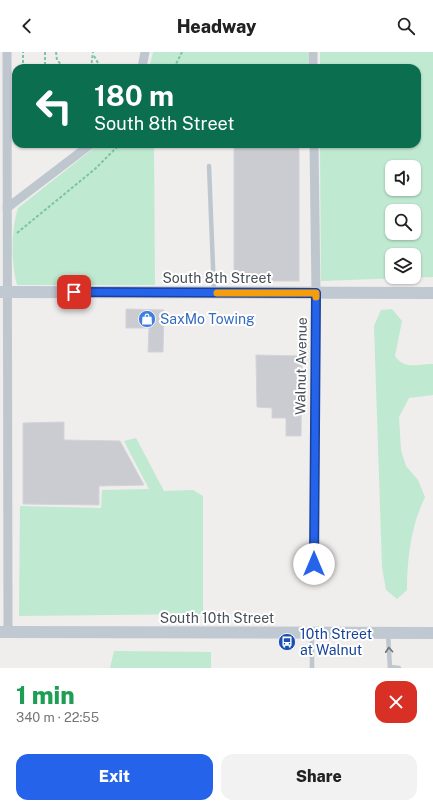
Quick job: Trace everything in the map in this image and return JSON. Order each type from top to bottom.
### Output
[{"type":"main road","name":"South 8th Street","points":[[4,292],[433,293]]},
{"type":"main road","name":"South 10th Street","points":[[4,632],[312,634],[433,633]]},
{"type":"street","points":[[4,632],[4,292],[7,208],[4,102],[7,52]]},
{"type":"street","points":[[143,64],[146,52]]},
{"type":"street","points":[[313,52],[313,64]]},
{"type":"street","points":[[7,208],[86,148]]},
{"type":"street","name":"Walnut Avenue","points":[[314,148],[316,293],[314,564]]},
{"type":"lane","points":[[209,166],[214,293]]},
{"type":"lane","points":[[388,633],[390,668],[399,668]]},
{"type":"lane","points":[[312,634],[312,668]]},
{"type":"path","points":[[23,52],[23,64]]},
{"type":"path","points":[[45,52],[45,64]]},
{"type":"path","points":[[56,52],[57,60],[59,64]]},
{"type":"path","points":[[94,52],[97,64]]},
{"type":"path","points":[[176,64],[182,52]]},
{"type":"path","points":[[91,64],[91,58],[94,56]]},
{"type":"path","points":[[7,238],[16,233],[70,190],[95,169],[116,148]]},
{"type":"green space","points":[[153,52],[308,52],[308,64],[150,64]]},
{"type":"green space","points":[[320,52],[433,52],[433,277],[421,277],[421,248],[385,248],[385,279],[321,281],[320,148],[421,148],[421,64],[320,64]]},
{"type":"green space","points":[[94,148],[154,148],[155,285],[17,285],[13,257],[13,236],[18,208]]},
{"type":"green space","points":[[392,309],[402,321],[395,356],[399,361],[408,365],[433,364],[433,395],[409,398],[399,417],[401,450],[406,466],[418,480],[425,497],[413,531],[408,566],[407,590],[397,599],[386,590],[382,567],[374,326],[381,310]]},
{"type":"green space","points":[[136,438],[164,491],[193,490],[203,496],[203,614],[19,616],[20,506],[101,508],[102,490],[149,489],[124,441]]},
{"type":"green space","points":[[114,651],[211,652],[211,668],[110,668]]},
{"type":"building","points":[[234,148],[299,148],[299,281],[234,281]]},
{"type":"building","points":[[126,309],[164,310],[163,352],[148,352],[149,328],[126,328]]},
{"type":"building","points":[[256,355],[302,356],[301,436],[286,436],[286,418],[272,418],[272,408],[257,407]]},
{"type":"building","points":[[64,422],[64,440],[120,441],[144,485],[99,486],[99,505],[23,504],[23,423]]},
{"type":"slow traffic","points":[[217,293],[316,293],[316,297]]},
{"type":"place","name":"SaxMo Towing","points":[[147,319]]},
{"type":"place","name":"10th Street at Walnut","points":[[287,642]]},
{"type":"route","points":[[74,292],[316,293],[314,564]]}]
